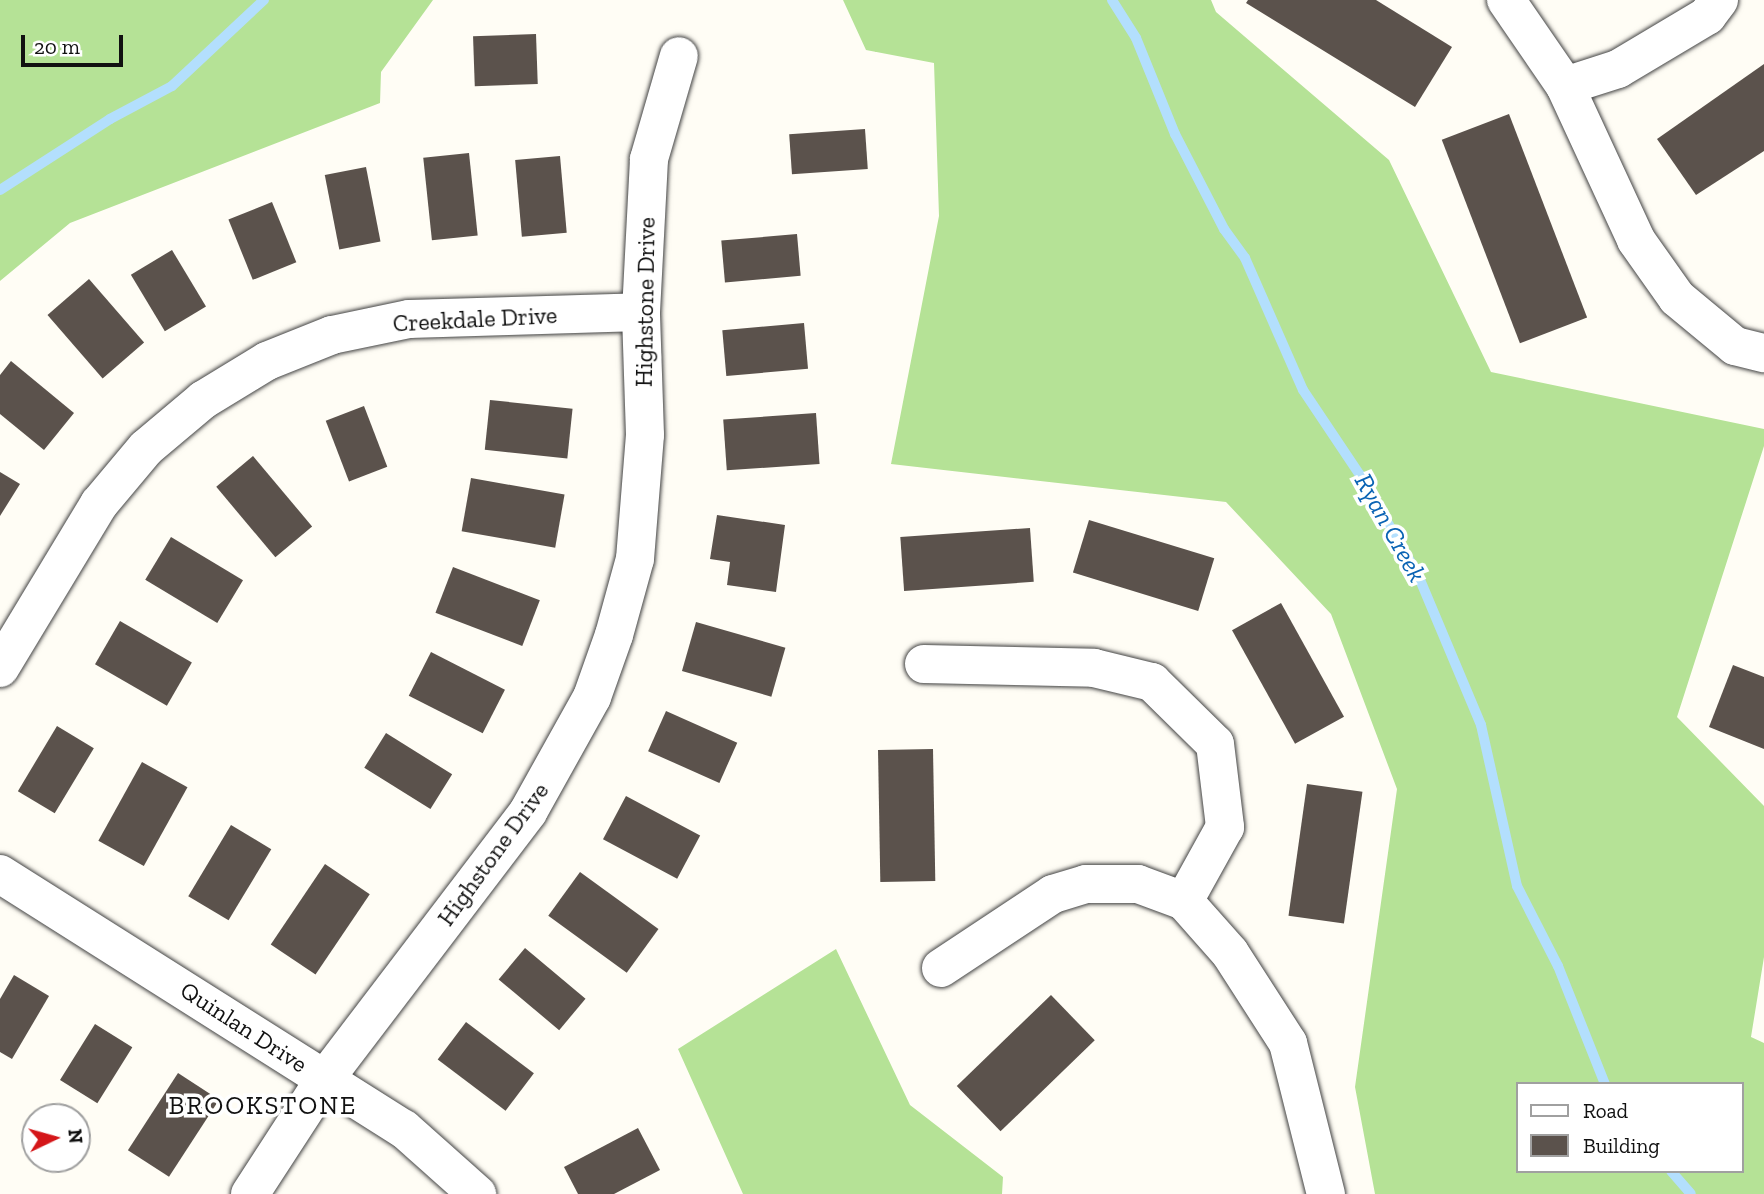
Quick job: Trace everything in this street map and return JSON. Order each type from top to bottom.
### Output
[{"type":"street","points":[[1506,0],[1565,86],[1636,240],[1677,298],[1735,346],[1764,353]]},
{"type":"street","points":[[1565,86],[1618,69],[1707,16],[1718,0]]},
{"type":"street","name":"Highstone Drive","points":[[250,1194],[324,1080],[528,812],[592,697],[614,635],[635,559],[645,435],[641,313],[649,159],[679,56]]},
{"type":"street","name":"Creekdale Drive","points":[[0,668],[99,504],[146,447],[203,400],[267,361],[332,335],[410,318],[641,313]]},
{"type":"street","points":[[923,664],[1094,668],[1152,682],[1214,744],[1225,827],[1184,901]]},
{"type":"street","name":"Quinlan Drive","points":[[0,874],[271,1042],[324,1080],[404,1129],[477,1194]]},
{"type":"street","points":[[940,968],[1053,894],[1086,884],[1138,884],[1184,901],[1230,953],[1287,1043],[1326,1194]]},
{"type":"green space","points":[[0,0],[433,0],[381,72],[380,103],[70,223],[0,281]]},
{"type":"green space","points":[[843,0],[1211,0],[1216,12],[1389,160],[1491,372],[1764,429],[1764,446],[1677,717],[1764,806],[1764,957],[1751,1037],[1764,1043],[1764,1194],[1375,1194],[1355,1087],[1397,789],[1331,614],[1226,502],[891,464],[939,216],[934,63],[866,50]]},
{"type":"green space","points":[[836,949],[910,1105],[1003,1177],[1002,1194],[743,1194],[678,1049]]},
{"type":"building","points":[[1248,0],[1376,0],[1452,47],[1415,107],[1246,3]]},
{"type":"building","points":[[536,34],[538,84],[475,86],[473,36]]},
{"type":"building","points":[[1764,64],[1764,151],[1696,195],[1657,139]]},
{"type":"building","points":[[1509,114],[1587,318],[1520,343],[1442,140]]},
{"type":"building","points":[[865,129],[868,169],[792,174],[789,134]]},
{"type":"building","points":[[469,153],[478,236],[432,240],[423,158]]},
{"type":"building","points":[[560,156],[567,233],[522,237],[515,160]]},
{"type":"building","points":[[366,167],[381,242],[339,250],[325,175]]},
{"type":"building","points":[[272,202],[296,262],[253,280],[228,220]]},
{"type":"building","points":[[797,234],[801,276],[725,282],[721,241]]},
{"type":"building","points":[[172,250],[206,307],[165,331],[131,275]]},
{"type":"building","points":[[89,279],[144,342],[103,378],[47,315]]},
{"type":"building","points":[[804,323],[808,369],[726,376],[722,330]]},
{"type":"building","points":[[11,361],[74,413],[44,450],[0,414],[0,375]]},
{"type":"building","points":[[490,400],[573,409],[567,458],[485,450]]},
{"type":"building","points":[[364,406],[387,467],[349,481],[326,421]]},
{"type":"building","points":[[816,413],[820,464],[727,470],[723,419]]},
{"type":"building","points":[[253,456],[312,526],[275,557],[216,487]]},
{"type":"building","points":[[0,472],[20,484],[0,516]]},
{"type":"building","points":[[471,478],[565,494],[555,548],[462,531]]},
{"type":"building","points":[[717,515],[785,525],[776,592],[727,585],[730,562],[710,559]]},
{"type":"building","points":[[1089,520],[1214,558],[1198,611],[1073,573]]},
{"type":"building","points":[[1030,528],[1034,582],[904,591],[900,537]]},
{"type":"building","points":[[171,537],[243,580],[217,623],[145,580]]},
{"type":"building","points":[[453,567],[540,600],[522,646],[435,613]]},
{"type":"building","points":[[1281,603],[1344,717],[1295,744],[1232,630]]},
{"type":"building","points":[[120,621],[192,662],[167,706],[95,664]]},
{"type":"building","points":[[696,622],[785,648],[771,697],[682,671]]},
{"type":"building","points":[[431,652],[505,690],[483,733],[409,696]]},
{"type":"building","points":[[1733,665],[1764,677],[1764,749],[1709,727]]},
{"type":"building","points":[[666,711],[737,743],[719,783],[648,751]]},
{"type":"building","points":[[57,726],[94,748],[55,813],[18,791]]},
{"type":"building","points":[[386,733],[452,774],[430,809],[364,768]]},
{"type":"building","points":[[933,749],[935,881],[880,882],[878,750]]},
{"type":"building","points":[[142,762],[187,787],[144,866],[98,841]]},
{"type":"building","points":[[1307,784],[1362,792],[1344,923],[1288,916]]},
{"type":"building","points":[[626,796],[700,835],[677,879],[603,839]]},
{"type":"building","points":[[231,825],[271,849],[229,920],[188,896]]},
{"type":"building","points":[[325,864],[370,894],[316,975],[271,944]]},
{"type":"building","points":[[580,872],[658,929],[627,973],[548,916]]},
{"type":"building","points":[[525,948],[586,999],[559,1030],[499,979]]},
{"type":"building","points":[[14,975],[49,996],[12,1059],[0,1052],[0,999]]},
{"type":"building","points":[[1051,995],[1095,1040],[1001,1131],[957,1086]]},
{"type":"building","points":[[466,1022],[534,1073],[506,1111],[438,1060]]},
{"type":"building","points":[[95,1024],[132,1047],[97,1103],[60,1080]]},
{"type":"building","points":[[178,1073],[219,1100],[169,1177],[128,1150]]},
{"type":"building","points":[[638,1128],[660,1170],[614,1194],[578,1194],[564,1167]]},
{"type":"waterway","points":[[0,190],[110,119],[172,86],[264,0]]},
{"type":"waterway","name":"Ryan Creek","points":[[1112,0],[1136,38],[1175,134],[1224,229],[1245,258],[1303,390],[1360,475],[1418,575],[1481,725],[1517,886],[1558,966],[1604,1082]]},
{"type":"waterway","name":"Ryan Creek","points":[[1673,1173],[1691,1194]]},
{"type":"district","name":"BROOKSTONE","points":[[263,1106]]}]
